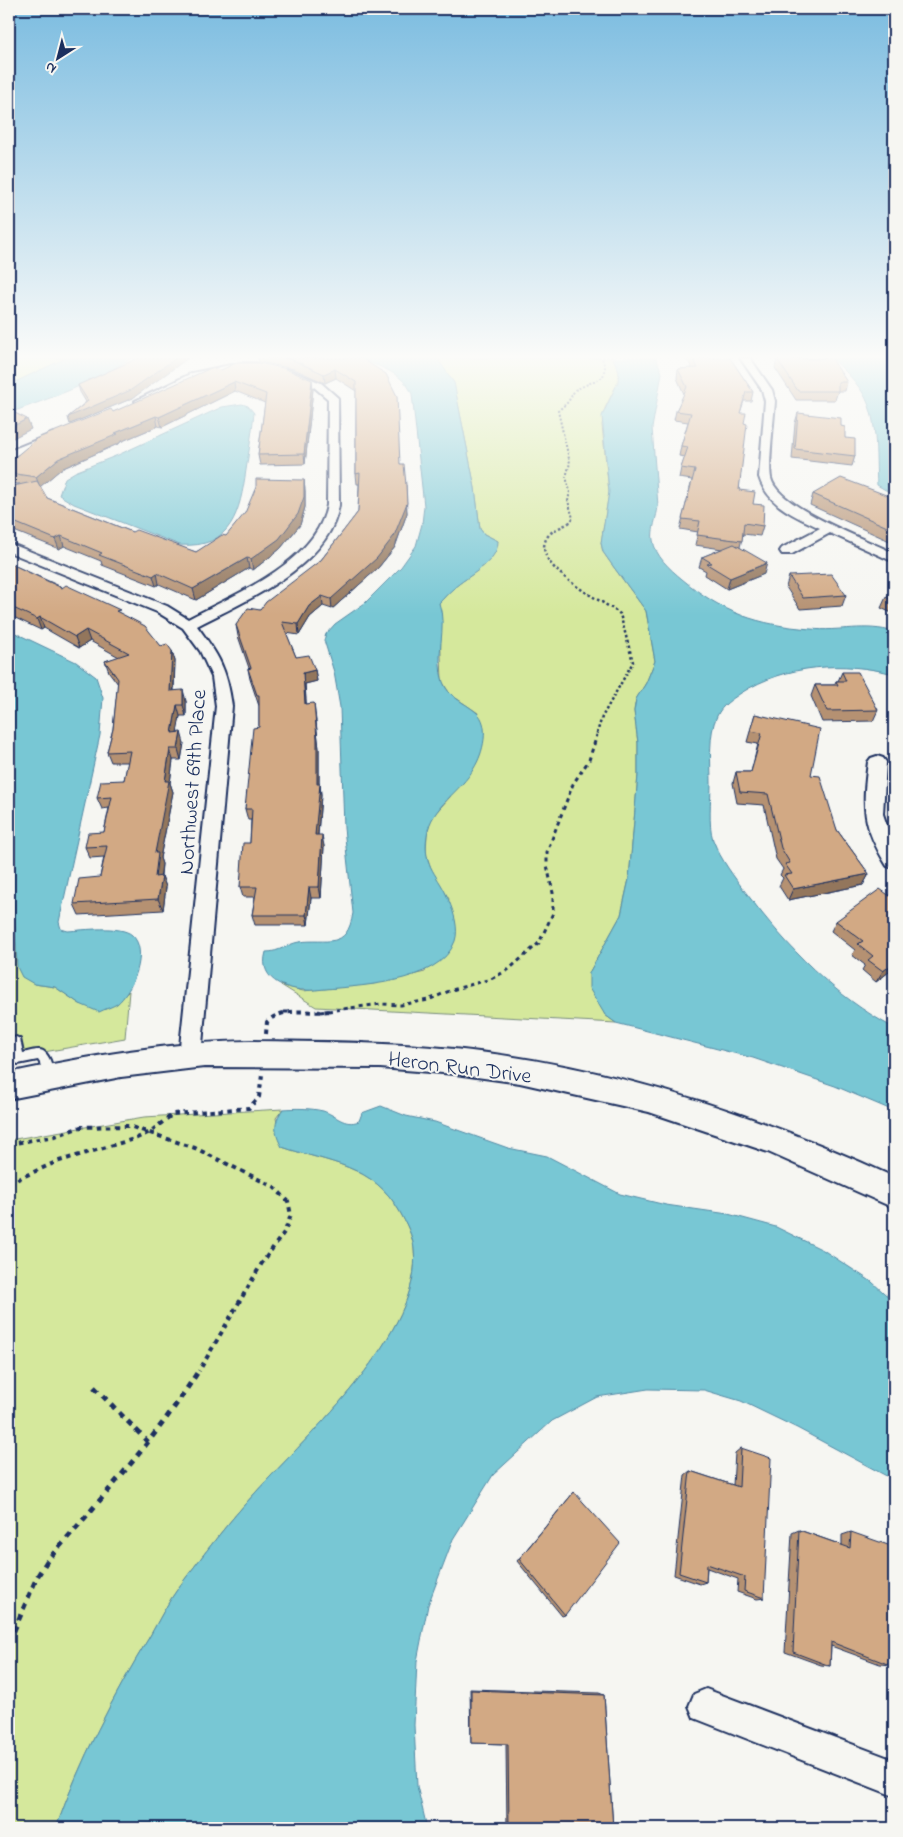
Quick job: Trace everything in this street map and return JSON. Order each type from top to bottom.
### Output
[{"type":"street","points":[[9,455],[36,444]]},
{"type":"street","points":[[188,625],[283,572],[306,554],[322,535],[331,516],[334,497],[333,444]]},
{"type":"street","points":[[767,444],[765,477],[768,487],[776,498],[791,509],[828,528],[894,558]]},
{"type":"street","points":[[787,551],[828,528]]},
{"type":"street","name":"Northwest 69th Place","points":[[9,547],[162,608],[188,625],[207,650],[220,676],[224,706],[190,1056]]},
{"type":"street","points":[[877,762],[871,804],[881,841],[894,861]]},
{"type":"street","name":"Heron Run Drive","points":[[9,1086],[48,1077],[190,1056],[390,1056],[492,1066],[602,1087],[716,1120],[836,1163],[894,1193]]},
{"type":"street","points":[[706,1706],[894,1778]]},
{"type":"lane","points":[[16,1042],[18,1059],[40,1055],[45,1061],[48,1077]]},
{"type":"path","points":[[9,1183],[56,1162],[112,1147],[150,1132],[173,1114],[245,1109],[253,1106],[259,1097],[267,1022],[273,1016],[285,1012],[315,1013],[381,1004],[401,1005],[416,1003],[491,979],[508,970],[539,943],[551,922],[554,906],[547,865],[547,852],[552,836],[573,784],[589,760],[596,730],[602,717],[634,662],[620,614],[551,568],[545,553],[545,541],[550,533],[568,524],[573,518],[569,506],[570,492],[566,477],[570,463],[566,452],[566,444]]},
{"type":"path","points":[[9,1144],[55,1136],[81,1127],[109,1124],[129,1126],[196,1148],[274,1187],[288,1201],[291,1215],[285,1231],[262,1263],[212,1350],[184,1393],[148,1442],[46,1561],[9,1642]]},
{"type":"path","points":[[94,1387],[148,1442]]},
{"type":"green space","points":[[466,444],[604,444],[609,492],[601,543],[603,552],[646,611],[655,661],[646,683],[636,699],[634,711],[638,743],[638,775],[629,879],[621,915],[589,973],[605,1015],[616,1023],[316,1007],[281,985],[303,991],[373,984],[425,972],[449,899],[432,872],[426,853],[427,834],[431,818],[450,797],[478,713],[450,694],[442,681],[439,603],[453,588],[485,565],[498,541],[484,534],[480,529],[475,488]]},
{"type":"green space","points":[[9,793],[15,943],[34,984],[55,987],[80,1004],[116,1004],[129,991],[125,1038],[9,1058]]},
{"type":"green space","points":[[283,1109],[276,1118],[282,1147],[333,1162],[363,1175],[377,1184],[389,1196],[400,1212],[411,1234],[414,1249],[412,1281],[401,1314],[382,1347],[358,1380],[304,1442],[236,1515],[175,1593],[98,1729],[56,1828],[9,1828],[9,1140],[144,1117]]},
{"type":"water","points":[[142,444],[250,444],[244,485],[236,513],[222,534],[211,541],[198,545],[180,545],[74,504],[59,495],[65,478],[75,472]]},
{"type":"water","points":[[417,444],[466,444],[475,488],[480,529],[484,534],[498,541],[497,549],[488,562],[453,589],[439,603],[442,622],[440,663],[443,682],[449,692],[481,717],[484,731],[483,747],[474,768],[462,785],[440,807],[434,816],[427,835],[426,846],[429,863],[451,906],[455,921],[455,941],[446,956],[432,967],[414,975],[351,987],[306,990],[287,987],[271,978],[266,971],[266,952],[275,951],[299,942],[327,941],[341,938],[350,925],[353,913],[344,828],[340,707],[334,672],[324,640],[326,634],[335,624],[365,603],[401,567],[416,546],[422,524],[424,506]]},
{"type":"water","points":[[605,444],[653,444],[658,506],[653,528],[654,546],[668,566],[697,591],[727,609],[774,624],[821,630],[873,628],[894,632],[894,674],[855,667],[816,668],[796,671],[759,683],[730,700],[719,712],[712,731],[710,812],[711,834],[720,854],[737,881],[779,933],[832,986],[851,1001],[894,1028],[894,1111],[835,1086],[753,1058],[616,1023],[605,1015],[589,988],[589,973],[621,915],[629,879],[638,775],[638,743],[634,711],[636,699],[646,683],[655,661],[646,611],[603,552],[601,543],[609,492]]},
{"type":"water","points":[[875,444],[894,444],[894,495],[877,485]]},
{"type":"water","points":[[9,630],[76,662],[96,677],[103,698],[100,735],[59,922],[61,929],[68,931],[111,929],[127,932],[137,942],[139,961],[133,981],[117,1004],[99,1012],[80,1004],[55,987],[34,984],[22,977],[17,967],[9,793]]},
{"type":"water","points":[[381,1106],[406,1116],[435,1122],[508,1148],[547,1156],[620,1194],[666,1205],[728,1214],[776,1227],[823,1250],[872,1282],[894,1302],[894,1480],[797,1428],[741,1401],[704,1390],[648,1389],[597,1397],[552,1421],[493,1475],[453,1539],[428,1605],[417,1661],[414,1725],[417,1786],[427,1828],[56,1828],[98,1729],[175,1593],[236,1515],[304,1442],[358,1380],[382,1347],[401,1314],[412,1281],[414,1249],[407,1225],[389,1196],[377,1184],[348,1168],[282,1147],[276,1133],[276,1123],[283,1109],[303,1108],[323,1111],[349,1123],[359,1121],[362,1113]]},
{"type":"building","points":[[31,444],[95,444],[58,459],[36,477],[9,473],[9,462]]},
{"type":"building","points":[[259,444],[305,444],[304,454],[258,455]]},
{"type":"building","points":[[356,444],[399,444],[400,464],[404,464],[407,503],[394,536],[377,558],[331,599],[322,596],[309,606],[298,624],[282,622],[296,657],[309,655],[315,670],[303,673],[305,704],[314,703],[317,738],[317,784],[320,784],[315,835],[322,835],[319,887],[309,887],[306,915],[252,915],[257,887],[240,887],[243,843],[250,843],[252,809],[245,809],[253,728],[259,727],[259,695],[257,695],[248,669],[251,668],[236,625],[248,608],[260,610],[266,602],[321,560],[358,512],[360,473],[356,474]]},
{"type":"building","points":[[682,444],[745,444],[739,490],[755,492],[753,504],[764,505],[763,526],[744,523],[742,541],[697,535],[700,521],[682,519],[695,470],[681,468],[688,447],[681,446]]},
{"type":"building","points":[[795,444],[855,444],[855,456],[795,449]]},
{"type":"building","points":[[841,478],[894,498],[894,530],[813,494]]},
{"type":"building","points":[[256,479],[304,480],[304,497],[298,514],[279,539],[251,559],[247,558],[193,589],[157,573],[153,576],[99,555],[102,553],[61,536],[55,539],[9,520],[9,487],[37,481],[47,498],[132,532],[136,530],[196,552],[222,535],[226,536],[245,513],[256,487]]},
{"type":"building","points":[[734,544],[767,563],[730,578],[707,564],[712,563],[702,557]]},
{"type":"building","points":[[9,563],[62,588],[66,585],[120,610],[116,611],[145,626],[161,646],[167,644],[172,651],[170,691],[183,690],[183,705],[177,705],[172,733],[181,732],[178,749],[170,749],[165,781],[169,781],[155,853],[158,853],[155,877],[162,876],[158,899],[74,904],[79,879],[100,877],[107,846],[85,847],[88,833],[104,832],[112,797],[97,798],[101,781],[124,780],[130,751],[107,752],[113,729],[118,679],[105,661],[129,653],[86,630],[75,637],[40,617],[37,619],[9,606]]},
{"type":"building","points":[[831,574],[846,595],[803,598],[789,576]]},
{"type":"building","points":[[894,591],[894,601],[886,597]]},
{"type":"building","points":[[842,672],[858,672],[878,710],[827,711],[815,685],[838,685],[836,681],[846,681]]},
{"type":"building","points":[[755,714],[820,729],[811,775],[820,776],[837,830],[869,874],[793,889],[784,875],[792,874],[785,864],[790,863],[781,848],[768,794],[740,792],[736,772],[751,772],[762,733],[750,731]]},
{"type":"building","points":[[880,889],[894,899],[894,963],[883,971],[868,960],[873,956],[858,944],[863,941],[836,921]]},
{"type":"building","points":[[741,1448],[771,1458],[764,1598],[744,1591],[745,1577],[707,1564],[706,1582],[679,1573],[690,1471],[739,1487]]},
{"type":"building","points":[[574,1492],[620,1543],[565,1615],[519,1559]]},
{"type":"building","points":[[799,1530],[850,1548],[851,1532],[891,1546],[890,1665],[831,1642],[830,1666],[793,1652]]},
{"type":"building","points":[[471,1690],[604,1695],[613,1828],[509,1828],[508,1744],[471,1743]]}]
